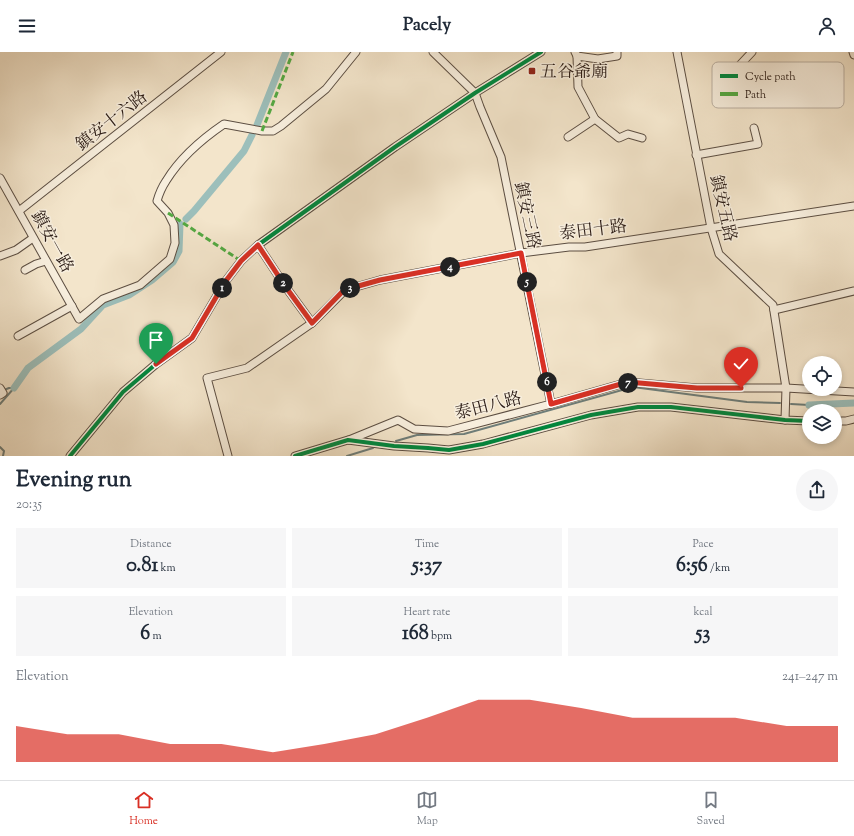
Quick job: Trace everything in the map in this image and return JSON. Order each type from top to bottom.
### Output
[{"type":"street","name":"鎮安十六路","points":[[19,211],[221,52]]},
{"type":"street","name":"鎮安一路","points":[[0,178],[79,319],[103,299],[140,285],[170,259],[175,243],[174,225],[168,213],[156,201],[165,181],[180,162],[207,136],[224,124],[262,131],[273,131],[326,88],[356,52]]},
{"type":"street","name":"鎮安三路","points":[[433,52],[475,93],[501,157],[551,404]]},
{"type":"street","points":[[70,456],[123,392],[156,364],[192,338],[225,282],[241,261],[258,245],[395,147],[475,93],[541,52]]},
{"type":"street","points":[[617,52],[617,56],[598,59],[576,54],[578,87],[595,119],[619,138],[628,134],[642,138]]},
{"type":"street","name":"鎮安五路","points":[[677,52],[710,228],[719,254],[773,305],[786,388],[785,420]]},
{"type":"street","points":[[743,62],[752,52]]},
{"type":"street","points":[[568,138],[595,119]]},
{"type":"street","points":[[696,155],[758,144],[754,128]]},
{"type":"street","name":"泰田十路","points":[[228,456],[207,378],[247,368],[312,323],[344,290],[380,280],[521,253],[569,247],[585,247],[854,206]]},
{"type":"street","points":[[0,256],[16,250],[33,238]]},
{"type":"street","points":[[258,245],[312,323]]},
{"type":"street","points":[[25,270],[46,260]]},
{"type":"street","points":[[774,310],[854,291]]},
{"type":"street","points":[[18,336],[72,306]]},
{"type":"street","name":"泰田八路","points":[[348,440],[398,420],[414,429],[448,431],[628,382],[697,388],[786,388],[854,392]]},
{"type":"street","points":[[295,456],[348,440],[394,446],[449,450],[483,444],[591,415],[638,407],[671,407],[802,421]]},
{"type":"street","points":[[842,420],[854,419]]},
{"type":"street","points":[[321,448],[322,456]]},
{"type":"waterway","points":[[257,125],[286,52]]},
{"type":"waterway","points":[[186,219],[244,151],[252,135]]},
{"type":"waterway","points":[[14,388],[28,368],[81,329],[103,305],[129,295],[152,280],[173,262],[179,251],[180,224]]},
{"type":"waterway","points":[[396,441],[417,435],[464,434],[633,387],[747,402],[780,403]]},
{"type":"waterway","points":[[4,390],[14,388]]},
{"type":"waterway","points":[[0,404],[14,388]]},
{"type":"waterway","points":[[832,404],[854,403]]},
{"type":"waterway","points":[[791,404],[802,405]]},
{"type":"waterway","points":[[0,447],[4,451],[3,456]]},
{"type":"waterway","points":[[347,456],[373,448]]},
{"type":"marked path","points":[[262,131],[293,52]]},
{"type":"marked path","points":[[168,213],[241,261]]},
{"type":"cycle path","points":[[70,456],[123,392],[156,364],[192,338],[225,282],[241,261],[258,245],[395,147],[475,93],[541,52]]},
{"type":"cycle path","points":[[295,456],[348,440],[394,446],[449,450],[483,444],[591,415],[638,407],[671,407],[802,421]]},
{"type":"place","name":"五谷爺廟","points":[[532,71]]},
{"type":"route","points":[[156,364],[192,338],[225,282],[241,261],[258,245],[312,323],[344,290],[380,280],[521,253],[551,404],[628,382],[697,388],[741,388]]}]
